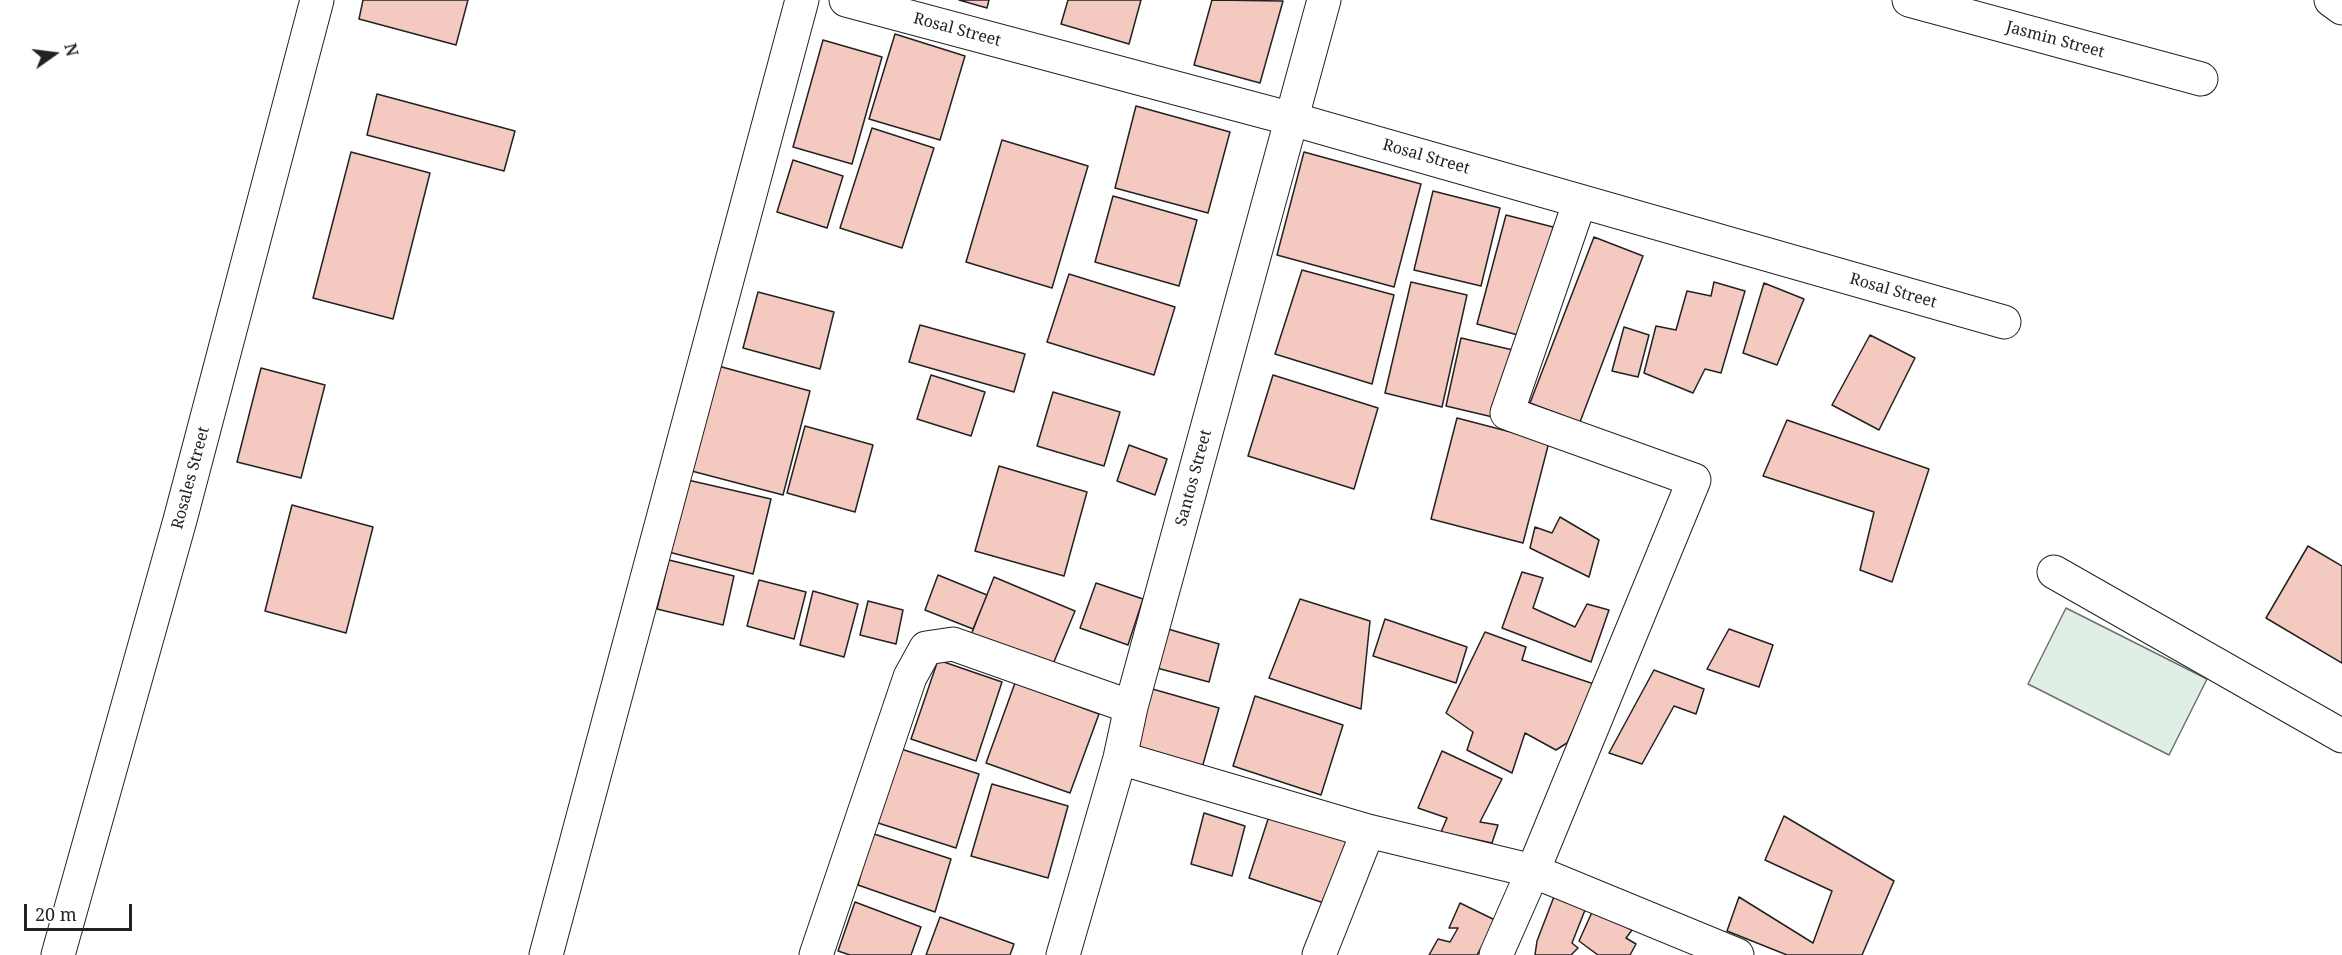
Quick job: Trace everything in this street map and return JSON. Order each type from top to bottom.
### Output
[{"type":"street","name":"Rosales Street","points":[[58,955],[180,520],[317,0]]},
{"type":"street","points":[[546,955],[802,0]]},
{"type":"street","name":"Rosal Street","points":[[846,0],[1292,119],[2004,322]]},
{"type":"street","name":"Santos Street","points":[[1063,955],[1120,758],[1131,707],[1324,0]]},
{"type":"street","name":"Jasmin Street","points":[[1909,0],[2201,79]]},
{"type":"street","points":[[2331,0],[2342,8]]},
{"type":"street","points":[[1496,955],[1533,871],[1694,480],[1507,413],[1580,201]]},
{"type":"street","points":[[2054,572],[2342,735]]},
{"type":"street","points":[[816,955],[910,677],[926,648],[953,644],[1131,707]]},
{"type":"street","points":[[1120,758],[1368,831],[1533,871],[1737,955]]},
{"type":"street","points":[[1319,955],[1368,831]]},
{"type":"green space","points":[[2066,608],[2207,679],[2169,755],[2028,684]]},
{"type":"building","points":[[363,0],[468,0],[456,45],[359,19]]},
{"type":"building","points":[[959,0],[989,0],[987,8]]},
{"type":"building","points":[[1068,0],[1141,0],[1129,44],[1061,24]]},
{"type":"building","points":[[1212,0],[1283,1],[1260,83],[1194,65]]},
{"type":"building","points":[[895,34],[965,56],[940,140],[869,119]]},
{"type":"building","points":[[823,40],[882,57],[852,164],[793,147]]},
{"type":"building","points":[[377,94],[515,131],[504,171],[367,135]]},
{"type":"building","points":[[1136,106],[1230,132],[1208,213],[1115,188]]},
{"type":"building","points":[[872,128],[934,148],[902,248],[840,228]]},
{"type":"building","points":[[1002,140],[1088,166],[1052,288],[966,262]]},
{"type":"building","points":[[351,152],[430,173],[393,319],[313,298]]},
{"type":"building","points":[[1304,152],[1421,184],[1394,287],[1277,255]]},
{"type":"building","points":[[793,160],[843,176],[827,228],[777,212]]},
{"type":"building","points":[[1433,191],[1500,208],[1481,286],[1414,270]]},
{"type":"building","points":[[1113,196],[1197,220],[1179,286],[1095,262]]},
{"type":"building","points":[[1506,215],[1557,228],[1529,338],[1477,324]]},
{"type":"building","points":[[1594,237],[1643,256],[1580,422],[1530,403]]},
{"type":"building","points":[[1302,270],[1394,295],[1372,384],[1275,354]]},
{"type":"building","points":[[1069,274],[1175,307],[1154,375],[1047,342]]},
{"type":"building","points":[[1411,282],[1467,295],[1442,407],[1385,393]]},
{"type":"building","points":[[1714,282],[1745,291],[1721,373],[1705,369],[1693,393],[1644,373],[1656,326],[1676,330],[1687,291],[1711,296]]},
{"type":"building","points":[[1764,283],[1804,299],[1777,365],[1743,353]]},
{"type":"building","points":[[758,292],[834,312],[820,369],[743,348]]},
{"type":"building","points":[[920,325],[1025,354],[1014,392],[909,362]]},
{"type":"building","points":[[1624,327],[1649,335],[1638,377],[1612,371]]},
{"type":"building","points":[[1870,335],[1915,358],[1879,430],[1832,405]]},
{"type":"building","points":[[1461,338],[1513,350],[1497,418],[1446,406]]},
{"type":"building","points":[[711,364],[810,391],[783,495],[684,469]]},
{"type":"building","points":[[261,368],[325,385],[301,478],[237,462]]},
{"type":"building","points":[[931,375],[985,392],[971,436],[917,419]]},
{"type":"building","points":[[1273,375],[1378,408],[1354,489],[1248,456]]},
{"type":"building","points":[[1053,392],[1120,412],[1104,466],[1037,446]]},
{"type":"building","points":[[1457,418],[1549,442],[1523,543],[1431,519]]},
{"type":"building","points":[[1787,420],[1929,469],[1892,582],[1860,570],[1874,512],[1763,476]]},
{"type":"building","points":[[805,426],[873,445],[855,512],[787,493]]},
{"type":"building","points":[[1129,445],[1167,459],[1155,495],[1117,481]]},
{"type":"building","points":[[999,466],[1087,492],[1064,576],[975,551]]},
{"type":"building","points":[[679,478],[771,499],[753,574],[661,550]]},
{"type":"building","points":[[292,505],[373,527],[346,633],[265,611]]},
{"type":"building","points":[[1560,517],[1599,540],[1589,577],[1530,548],[1535,527],[1552,533]]},
{"type":"building","points":[[2308,546],[2342,566],[2342,663],[2266,618]]},
{"type":"building","points":[[669,560],[734,576],[723,625],[657,609]]},
{"type":"building","points":[[1522,572],[1543,578],[1533,608],[1575,627],[1587,604],[1609,610],[1591,662],[1502,628]]},
{"type":"building","points":[[938,575],[987,595],[973,629],[925,610]]},
{"type":"building","points":[[994,577],[1075,611],[1051,669],[971,635]]},
{"type":"building","points":[[759,580],[806,592],[794,639],[747,626]]},
{"type":"building","points":[[1096,583],[1143,599],[1128,645],[1080,628]]},
{"type":"building","points":[[813,591],[858,604],[844,657],[800,645]]},
{"type":"building","points":[[1300,599],[1370,621],[1361,709],[1269,678]]},
{"type":"building","points":[[868,601],[903,610],[896,644],[860,635]]},
{"type":"building","points":[[1385,619],[1467,647],[1456,683],[1373,656]]},
{"type":"building","points":[[1168,629],[1219,644],[1209,682],[1157,668]]},
{"type":"building","points":[[1729,629],[1773,645],[1759,687],[1707,669]]},
{"type":"building","points":[[1485,632],[1526,647],[1522,660],[1594,684],[1567,743],[1556,750],[1525,733],[1512,773],[1467,750],[1473,732],[1446,713]]},
{"type":"building","points":[[938,660],[1002,682],[976,761],[911,739]]},
{"type":"building","points":[[1654,670],[1704,689],[1696,714],[1674,706],[1642,764],[1609,753]]},
{"type":"building","points":[[1015,683],[1099,714],[1070,793],[986,763]]},
{"type":"building","points":[[1149,688],[1219,708],[1200,775],[1131,755]]},
{"type":"building","points":[[1255,696],[1343,725],[1321,795],[1233,766]]},
{"type":"building","points":[[898,748],[979,774],[956,848],[875,822]]},
{"type":"building","points":[[1442,751],[1502,779],[1480,822],[1498,825],[1492,843],[1441,832],[1447,818],[1418,808]]},
{"type":"building","points":[[992,784],[1068,806],[1048,878],[971,856]]},
{"type":"building","points":[[1271,810],[1349,836],[1327,904],[1249,878]]},
{"type":"building","points":[[1204,813],[1245,826],[1232,876],[1191,864]]},
{"type":"building","points":[[1784,816],[1894,881],[1862,955],[1787,955],[1727,931],[1739,897],[1813,943],[1832,891],[1765,860]]},
{"type":"building","points":[[871,833],[951,859],[935,912],[858,885]]},
{"type":"building","points":[[1555,894],[1587,905],[1572,943],[1578,948],[1571,955],[1535,955],[1537,941]]},
{"type":"building","points":[[855,902],[921,927],[911,955],[850,955],[838,951]]},
{"type":"building","points":[[1460,903],[1497,921],[1477,955],[1429,955],[1438,939],[1450,942],[1458,928],[1449,928]]},
{"type":"building","points":[[1593,910],[1632,930],[1626,938],[1636,944],[1630,955],[1598,955],[1579,941]]},
{"type":"building","points":[[940,917],[1014,944],[1010,955],[926,955]]}]
